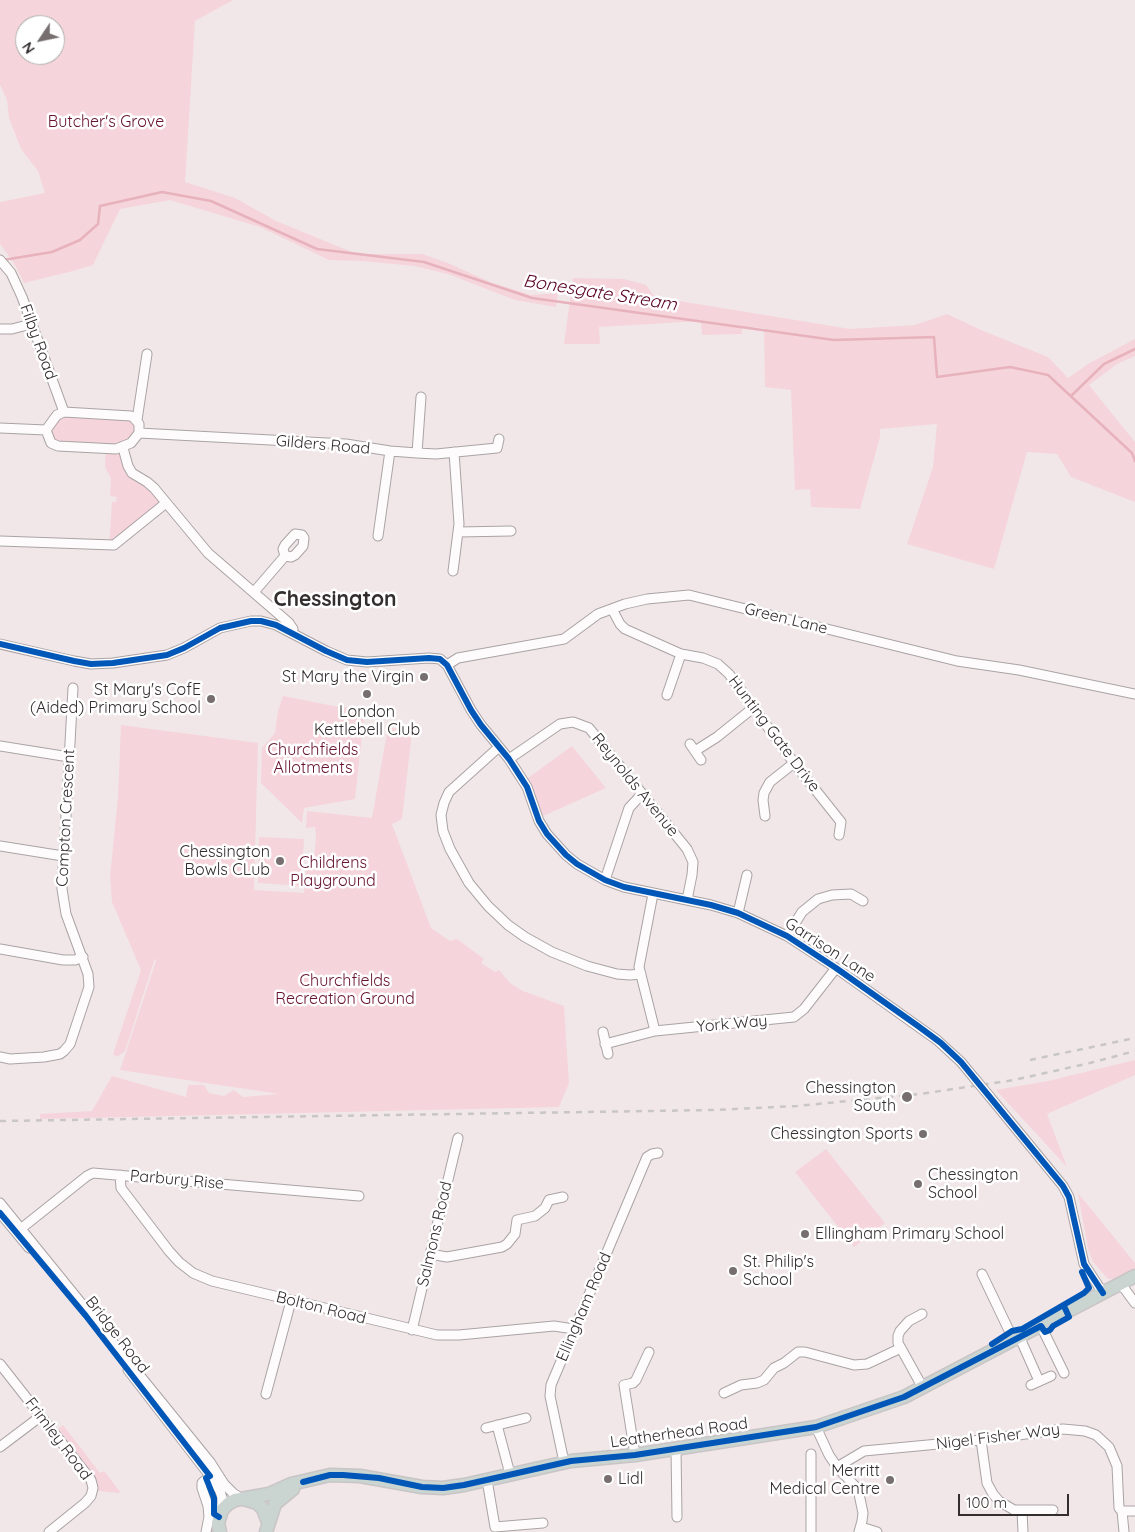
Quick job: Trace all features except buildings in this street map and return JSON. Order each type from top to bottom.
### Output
[{"type":"highway","name":"Leatherhead Road","points":[[222,1510],[235,1500],[269,1494],[291,1484],[330,1475],[379,1478],[422,1487],[443,1488],[564,1462],[635,1455],[816,1427],[885,1405],[923,1388],[1135,1276]]},
{"type":"highway","points":[[267,1529],[275,1504],[282,1496],[303,1482]]},
{"type":"highway","points":[[243,1499],[251,1500],[263,1509],[267,1529]]},
{"type":"highway","points":[[219,1531],[218,1523],[222,1510]]},
{"type":"street","name":"Filby Road","points":[[0,260],[10,273],[22,297],[64,412]]},
{"type":"street","points":[[0,329],[12,329],[31,324]]},
{"type":"street","points":[[46,430],[51,443],[58,446],[116,449],[123,448],[135,440],[140,428],[137,420],[147,354]]},
{"type":"street","points":[[417,453],[423,403]]},
{"type":"street","points":[[46,430],[57,415],[64,412],[131,416],[137,420]]},
{"type":"street","points":[[0,428],[46,430]]},
{"type":"street","name":"Gilders Road","points":[[139,433],[346,444],[417,453],[498,448]]},
{"type":"street","points":[[123,448],[132,473],[147,482],[208,553],[292,626],[291,633]]},
{"type":"street","points":[[378,536],[390,451]]},
{"type":"street","points":[[453,571],[458,532],[458,492],[454,452]]},
{"type":"street","points":[[0,540],[114,545],[166,503]]},
{"type":"street","points":[[458,532],[500,527],[511,531]]},
{"type":"street","points":[[254,592],[285,556]]},
{"type":"street","name":"Green Lane","points":[[447,665],[458,658],[564,639],[598,614],[612,609],[647,599],[689,595],[957,661],[1019,670],[1135,694]]},
{"type":"street","points":[[261,621],[267,604]]},
{"type":"street","name":"Hunting Gate Drive","points":[[612,609],[625,629],[681,654],[703,658],[718,664],[729,674],[794,763],[841,822],[839,835]]},
{"type":"street","points":[[0,644],[74,662],[91,664],[113,663],[167,655],[220,628],[245,621],[261,621],[276,626],[348,660],[372,662],[434,658],[440,659],[447,665]]},
{"type":"street","points":[[667,695],[681,654]]},
{"type":"street","name":"Garrison Lane","points":[[447,665],[471,710],[510,759],[527,787],[539,821],[547,834],[577,864],[605,880],[624,887],[738,913],[787,936],[836,968],[941,1043],[961,1062],[1063,1186],[1069,1197],[1084,1264],[1103,1294]]},
{"type":"street","name":"Compton Crescent","points":[[0,1057],[10,1059],[60,1054],[68,1047],[89,987],[90,980],[62,898],[73,688]]},
{"type":"street","points":[[701,760],[692,747],[717,737],[754,708]]},
{"type":"street","name":"Reynolds Avenue","points":[[510,759],[560,724],[573,722],[589,728],[687,849],[693,862],[687,900]]},
{"type":"street","points":[[0,746],[69,757]]},
{"type":"street","points":[[499,747],[449,792],[441,815],[443,831],[450,849],[469,883],[488,906],[508,925],[552,952],[587,966],[617,974],[630,976],[641,974]]},
{"type":"street","points":[[764,816],[764,793],[770,782],[794,763]]},
{"type":"street","points":[[605,880],[629,808],[642,794]]},
{"type":"street","points":[[0,846],[63,856]]},
{"type":"street","points":[[738,913],[747,875]]},
{"type":"street","points":[[787,936],[802,912],[809,905],[825,896],[841,893],[851,894],[863,901]]},
{"type":"street","points":[[653,894],[639,967],[655,1032]]},
{"type":"street","points":[[0,949],[63,960],[82,958]]},
{"type":"street","name":"York Way","points":[[606,1044],[655,1032],[794,1017],[804,1010],[836,968]]},
{"type":"street","points":[[603,1032],[608,1054]]},
{"type":"street","name":"Salmons Road","points":[[412,1330],[458,1138]]},
{"type":"street","name":"Ellingham Road","points":[[564,1462],[549,1390],[647,1157],[658,1153]]},
{"type":"street","name":"Parbury Rise","points":[[18,1231],[90,1174],[96,1173],[359,1196]]},
{"type":"street","name":"Bolton Road","points":[[120,1175],[122,1190],[169,1250],[186,1268],[212,1281],[437,1335],[554,1326],[574,1329]]},
{"type":"street","points":[[430,1254],[447,1257],[502,1247],[508,1244],[515,1234],[517,1220],[535,1216],[545,1208],[549,1200],[563,1197]]},
{"type":"street","name":"Bridge Road","points":[[0,1203],[18,1231],[210,1476],[220,1491],[222,1510]]},
{"type":"street","name":"Bridge Road","points":[[0,1213],[18,1231],[210,1462],[224,1484],[243,1499]]},
{"type":"street","points":[[982,1274],[1017,1339],[1035,1383],[1051,1376]]},
{"type":"street","points":[[1121,1284],[1135,1303]]},
{"type":"street","points":[[266,1394],[292,1301]]},
{"type":"street","points":[[922,1314],[908,1321],[900,1331],[898,1342],[923,1388]]},
{"type":"street","points":[[1042,1326],[1064,1373]]},
{"type":"street","points":[[724,1393],[741,1384],[757,1383],[764,1380],[774,1368],[784,1364],[798,1352],[805,1352],[854,1365],[866,1364],[901,1348]]},
{"type":"street","points":[[635,1455],[624,1385],[636,1380],[649,1352]]},
{"type":"street","name":"Frimley Road","points":[[0,1364],[83,1469],[93,1488],[91,1496],[85,1503],[49,1532]]},
{"type":"street","points":[[0,1447],[41,1416]]},
{"type":"street","points":[[486,1428],[526,1418]]},
{"type":"street","points":[[497,1425],[510,1474]]},
{"type":"street","points":[[816,1427],[823,1445],[837,1467],[855,1486],[859,1494],[862,1505],[860,1530],[877,1532]]},
{"type":"street","name":"Nigel Fisher Way","points":[[837,1467],[864,1451],[981,1440],[1063,1429],[1086,1431],[1096,1435],[1110,1447],[1113,1454],[1117,1466],[1118,1502],[1122,1511],[1124,1532]]},
{"type":"street","points":[[981,1440],[987,1482],[993,1494],[1006,1506],[1022,1511],[1053,1510]]},
{"type":"street","points":[[676,1449],[677,1517]]},
{"type":"street","points":[[811,1454],[813,1464],[811,1532]]},
{"type":"street","points":[[206,1532],[208,1512],[202,1483],[210,1476]]},
{"type":"street","points":[[487,1480],[495,1527],[543,1523]]},
{"type":"street","points":[[1022,1511],[1023,1532]]},
{"type":"street","points":[[1122,1511],[1135,1512]]},
{"type":"green space","name":"Butcher's Grove","points":[[0,0],[233,0],[195,21],[185,182],[235,198],[276,221],[357,254],[422,254],[448,263],[490,282],[531,295],[558,293],[556,307],[515,300],[448,274],[414,266],[329,260],[260,227],[170,200],[120,209],[93,265],[24,283],[14,263],[0,244],[0,202],[45,193],[38,171],[21,149],[9,118],[7,100],[0,85]]},
{"type":"green space","points":[[573,278],[624,279],[646,285],[655,297],[850,329],[915,325],[947,314],[1048,357],[1068,378],[1088,364],[1135,339],[1135,356],[1117,364],[1089,385],[1135,442],[1135,502],[1071,477],[1057,454],[1027,452],[994,569],[907,544],[933,467],[937,424],[880,429],[880,437],[860,509],[811,507],[810,489],[795,490],[791,390],[765,387],[764,328],[742,327],[742,334],[702,335],[701,321],[599,327],[600,344],[564,344]]},
{"type":"green space","points":[[57,415],[131,416],[140,428],[123,448],[128,466],[166,503],[109,546],[112,502],[116,502],[117,497],[110,496],[111,478],[105,467],[106,449],[51,443],[50,422]]},
{"type":"green space","name":"Churchfields Allotments","points":[[283,696],[339,707],[365,708],[355,799],[304,808],[302,823],[261,783],[262,748],[275,733],[278,711]]},
{"type":"green space","name":"Churchfields Recreation Ground","points":[[121,725],[258,743],[254,890],[304,893],[306,866],[310,866],[314,861],[316,836],[315,827],[306,828],[307,811],[372,818],[388,727],[412,732],[402,819],[392,824],[431,928],[450,941],[457,939],[484,959],[481,963],[495,972],[499,970],[510,983],[523,991],[564,1006],[569,1083],[559,1107],[40,1119],[40,1114],[92,1111],[112,1076],[186,1097],[188,1085],[204,1085],[209,1093],[224,1096],[234,1090],[243,1097],[279,1094],[120,1070],[156,961],[155,958],[125,1051],[117,1057],[113,1054],[141,970],[112,902],[110,877],[118,796]]},
{"type":"green space","points":[[572,746],[606,788],[543,816],[528,778]]},
{"type":"green space","name":"Chessington Bowls CLub","points":[[259,837],[304,839],[301,886],[258,883]]},
{"type":"green space","points":[[1135,1060],[1135,1075],[1047,1114],[1067,1167],[996,1090],[1048,1081]]},
{"type":"green space","points":[[826,1149],[885,1223],[854,1247],[795,1172]]},
{"type":"green space","points":[[1078,1193],[1135,1263],[1135,1268],[1116,1279],[1108,1279],[1093,1262],[1088,1249]]},
{"type":"green space","points":[[63,1425],[100,1473],[104,1471],[121,1493],[98,1491],[97,1480],[58,1429]]},
{"type":"waterway","name":"Bonesgate Stream","points":[[3,260],[52,252],[80,240],[98,224],[100,206],[162,192],[211,201],[317,249],[424,262],[532,298],[834,340],[934,337],[937,377],[1010,367],[1048,375],[1132,453],[1135,461]]},
{"type":"waterway","points":[[1071,396],[1104,364],[1135,349]]},
{"type":"railway","points":[[1030,1060],[1135,1038]]},
{"type":"railway","points":[[0,1121],[714,1110],[797,1106],[920,1094],[1014,1080],[1135,1051]]},
{"type":"cycle path","points":[[0,644],[91,664],[113,663],[167,655],[220,628],[251,621],[261,621],[276,625],[347,660],[367,662],[440,659],[447,665],[481,725],[509,759],[527,787],[539,821],[547,834],[577,864],[605,880],[624,887],[711,905],[738,913],[787,936],[918,1026],[941,1043],[961,1062],[1063,1186],[1069,1197],[1084,1264],[1103,1293]]},
{"type":"cycle path","points":[[0,1213],[86,1316],[210,1476],[206,1478],[214,1498],[214,1514],[219,1517]]},
{"type":"cycle path","points":[[992,1344],[1012,1331],[1022,1329],[1084,1293],[1089,1288],[1082,1272]]},
{"type":"cycle path","points":[[303,1482],[330,1475],[343,1475],[379,1478],[422,1487],[443,1488],[571,1461],[635,1455],[816,1427],[904,1397],[1041,1326],[1045,1332],[1050,1330],[1053,1326],[1069,1317],[1064,1306]]},
{"type":"place","name":"St Mary the Virgin","points":[[424,677]]},
{"type":"place","name":"London Kettlebell Club","points":[[367,694]]},
{"type":"place","name":"St Mary's CofE (Aided) Primary School","points":[[211,699]]},
{"type":"place","name":"Chessington Bowls CLub","points":[[280,861]]},
{"type":"place","name":"Chessington South","points":[[907,1097]]},
{"type":"place","name":"Chessington Sports","points":[[923,1134]]},
{"type":"place","name":"Chessington School","points":[[918,1184]]},
{"type":"place","name":"Ellingham Primary School","points":[[805,1234]]},
{"type":"place","name":"St. Philip's School","points":[[733,1271]]},
{"type":"place","name":"Lidl","points":[[608,1479]]},
{"type":"place","name":"Merritt Medical Centre","points":[[890,1480]]},
{"type":"district","name":"Chessington","points":[[335,600]]},
{"type":"park label","name":"Childrens Playground","points":[[333,872]]}]
